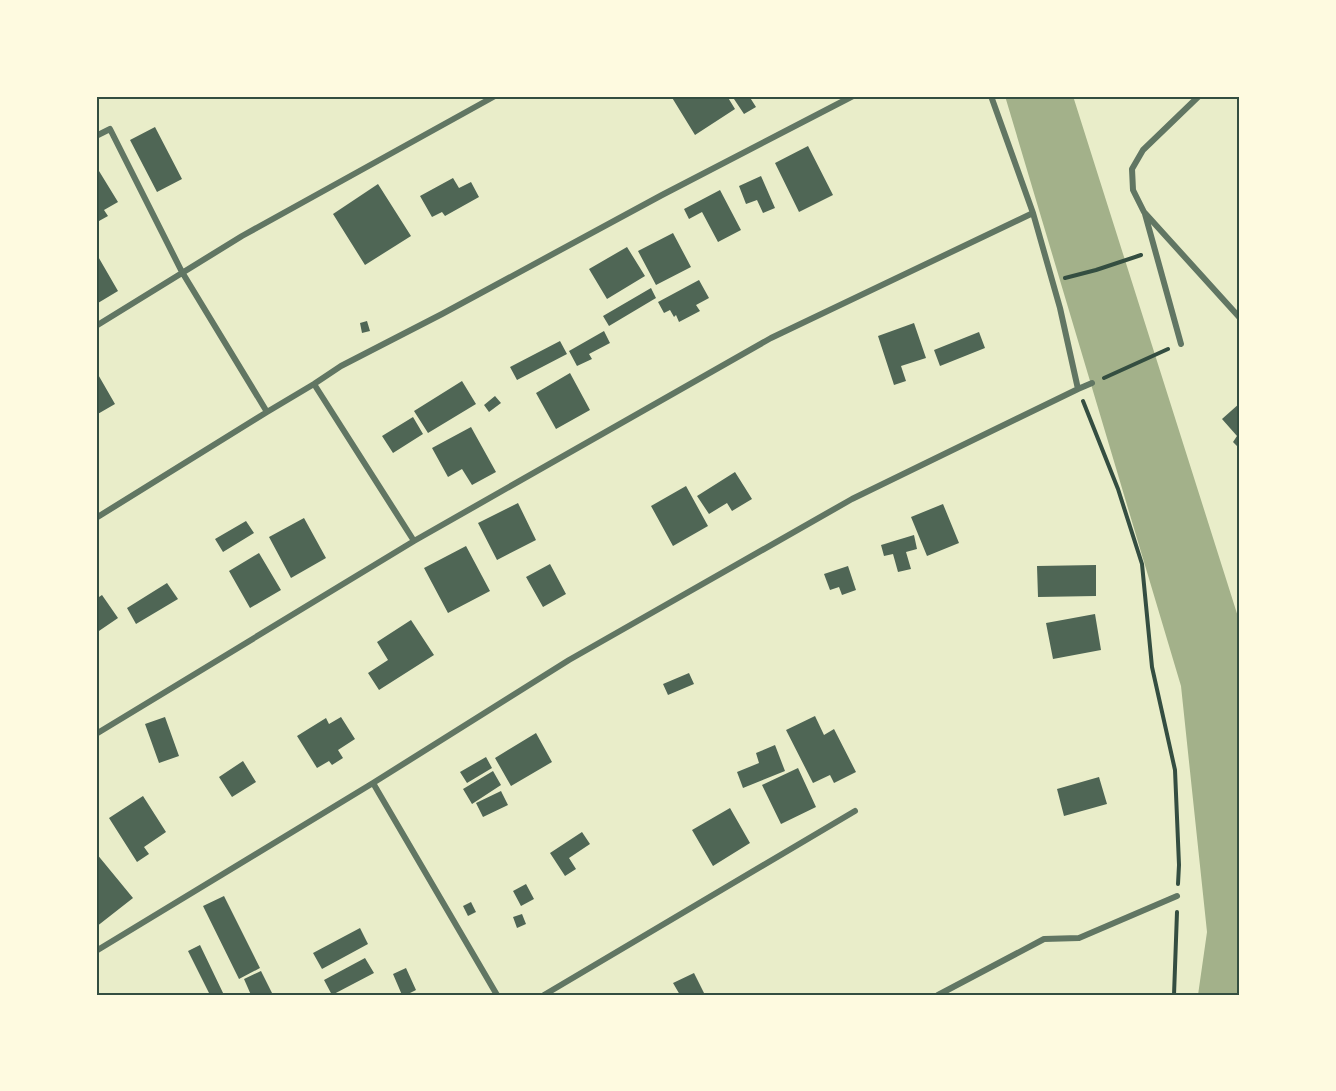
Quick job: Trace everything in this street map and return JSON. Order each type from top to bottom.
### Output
[{"type":"street","points":[[96,326],[242,236],[495,96]]},
{"type":"street","points":[[96,518],[341,366],[662,195],[854,96]]},
{"type":"street","points":[[991,96],[1033,213],[1060,308],[1078,389]]},
{"type":"street","points":[[1181,344],[1144,212],[1133,190],[1132,169],[1143,150],[1199,96]]},
{"type":"street","points":[[96,136],[110,129],[182,272],[267,412]]},
{"type":"street","points":[[1144,212],[1240,318]]},
{"type":"street","points":[[96,734],[414,541],[771,338],[1033,213]]},
{"type":"street","points":[[96,951],[373,783],[569,660],[842,505],[1092,383]]},
{"type":"street","points":[[314,384],[414,541]]},
{"type":"street","points":[[373,783],[496,995]]},
{"type":"street","points":[[544,995],[855,811]]},
{"type":"street","points":[[938,995],[1044,939],[1079,938],[1177,896]]},
{"type":"path","points":[[1052,281],[1096,270],[1155,250]]},
{"type":"path","points":[[1092,383],[1181,344]]},
{"type":"path","points":[[1078,389],[1118,489],[1142,564],[1152,667],[1174,770],[1179,865],[1174,995]]},
{"type":"shaded area","points":[[1005,96],[1073,96],[1240,623],[1240,995],[1198,995],[1207,932],[1181,686]]},
{"type":"building","points":[[671,96],[727,96],[735,109],[695,135]]},
{"type":"building","points":[[732,96],[749,96],[756,107],[744,114]]},
{"type":"building","points":[[155,127],[182,179],[157,192],[130,140]]},
{"type":"building","points":[[808,146],[833,195],[799,212],[775,163]]},
{"type":"building","points":[[99,171],[118,202],[104,210],[108,216],[99,221],[96,216],[96,173]]},
{"type":"building","points":[[761,176],[775,208],[763,213],[757,200],[746,204],[739,186]]},
{"type":"building","points":[[453,178],[459,188],[471,182],[479,197],[445,216],[442,212],[432,217],[420,196]]},
{"type":"building","points":[[378,184],[411,236],[365,265],[333,214]]},
{"type":"building","points":[[720,190],[741,230],[718,242],[702,212],[689,219],[684,209]]},
{"type":"building","points":[[673,233],[691,267],[656,285],[638,251]]},
{"type":"building","points":[[627,247],[645,276],[607,299],[589,269]]},
{"type":"building","points":[[96,253],[118,291],[98,303],[96,299]]},
{"type":"building","points":[[699,280],[709,298],[696,305],[700,311],[679,322],[670,310],[664,313],[658,302]]},
{"type":"building","points":[[651,288],[656,298],[609,326],[603,316]]},
{"type":"building","points":[[367,321],[370,331],[362,333],[360,323]]},
{"type":"building","points":[[914,323],[926,358],[901,366],[906,381],[894,385],[878,336]]},
{"type":"building","points":[[604,331],[610,343],[589,354],[592,359],[577,366],[569,351]]},
{"type":"building","points":[[979,332],[985,348],[940,366],[934,350]]},
{"type":"building","points":[[560,341],[567,354],[517,380],[510,367]]},
{"type":"building","points":[[96,371],[115,404],[96,415]]},
{"type":"building","points":[[570,373],[590,410],[556,429],[536,393]]},
{"type":"building","points":[[462,381],[476,404],[428,433],[414,411]]},
{"type":"building","points":[[495,396],[501,403],[489,412],[484,405]]},
{"type":"building","points":[[1240,403],[1240,449],[1233,442],[1237,436],[1222,419]]},
{"type":"building","points":[[413,417],[423,434],[393,453],[382,436]]},
{"type":"building","points":[[471,427],[496,472],[472,485],[462,469],[448,477],[432,448]]},
{"type":"building","points":[[735,472],[752,499],[732,511],[727,503],[709,514],[697,496]]},
{"type":"building","points":[[686,486],[708,526],[673,546],[651,506]]},
{"type":"building","points":[[518,503],[536,540],[497,560],[478,523]]},
{"type":"building","points":[[943,504],[959,543],[927,556],[911,517]]},
{"type":"building","points":[[304,518],[326,558],[291,578],[269,537]]},
{"type":"building","points":[[246,521],[254,533],[223,552],[215,539]]},
{"type":"building","points":[[914,535],[917,549],[906,552],[911,569],[898,572],[893,554],[884,556],[881,545]]},
{"type":"building","points":[[466,546],[490,591],[448,613],[424,568]]},
{"type":"building","points":[[259,553],[281,590],[250,608],[229,571]]},
{"type":"building","points":[[550,564],[566,594],[543,607],[526,577]]},
{"type":"building","points":[[1096,565],[1096,596],[1038,597],[1037,566]]},
{"type":"building","points":[[848,566],[856,590],[842,595],[839,587],[830,590],[824,574]]},
{"type":"building","points":[[167,583],[178,599],[136,624],[127,608]]},
{"type":"building","points":[[102,595],[118,618],[96,633],[96,599]]},
{"type":"building","points":[[1095,614],[1101,650],[1053,659],[1046,623]]},
{"type":"building","points":[[411,620],[434,655],[379,690],[368,673],[388,660],[377,642]]},
{"type":"building","points":[[689,673],[694,684],[668,695],[663,684]]},
{"type":"building","points":[[815,716],[824,735],[834,729],[856,772],[834,783],[830,775],[813,783],[786,730]]},
{"type":"building","points":[[165,717],[179,756],[159,763],[145,724]]},
{"type":"building","points":[[341,717],[355,739],[338,750],[343,758],[332,765],[329,761],[317,768],[297,736],[326,718],[329,724]]},
{"type":"building","points":[[536,733],[552,762],[511,786],[495,758]]},
{"type":"building","points":[[775,745],[785,771],[743,788],[737,772],[759,763],[756,753]]},
{"type":"building","points":[[486,757],[492,768],[467,783],[460,772]]},
{"type":"building","points":[[243,761],[256,782],[232,797],[219,777]]},
{"type":"building","points":[[798,768],[816,807],[781,824],[762,785]]},
{"type":"building","points":[[493,771],[501,785],[472,804],[463,789]]},
{"type":"building","points":[[1099,777],[1107,804],[1064,816],[1057,789]]},
{"type":"building","points":[[501,791],[508,805],[483,817],[476,803]]},
{"type":"building","points":[[143,796],[166,832],[144,847],[149,854],[137,862],[109,818]]},
{"type":"building","points":[[730,808],[750,843],[713,866],[692,830]]},
{"type":"building","points":[[582,832],[590,844],[569,858],[576,869],[565,876],[550,853]]},
{"type":"building","points":[[96,853],[133,898],[96,927]]},
{"type":"building","points":[[526,884],[534,899],[521,906],[513,891]]},
{"type":"building","points":[[224,896],[260,968],[239,979],[203,906]]},
{"type":"building","points":[[471,902],[476,912],[468,916],[463,906]]},
{"type":"building","points":[[522,914],[526,924],[517,928],[513,917]]},
{"type":"building","points":[[360,928],[368,944],[322,969],[313,953]]},
{"type":"building","points":[[200,945],[224,995],[210,995],[188,951]]},
{"type":"building","points":[[365,958],[374,973],[332,995],[324,980]]},
{"type":"building","points":[[406,968],[416,990],[402,995],[393,974]]},
{"type":"building","points":[[261,971],[273,995],[251,995],[244,979]]},
{"type":"building","points":[[694,973],[705,995],[680,995],[673,983]]}]
